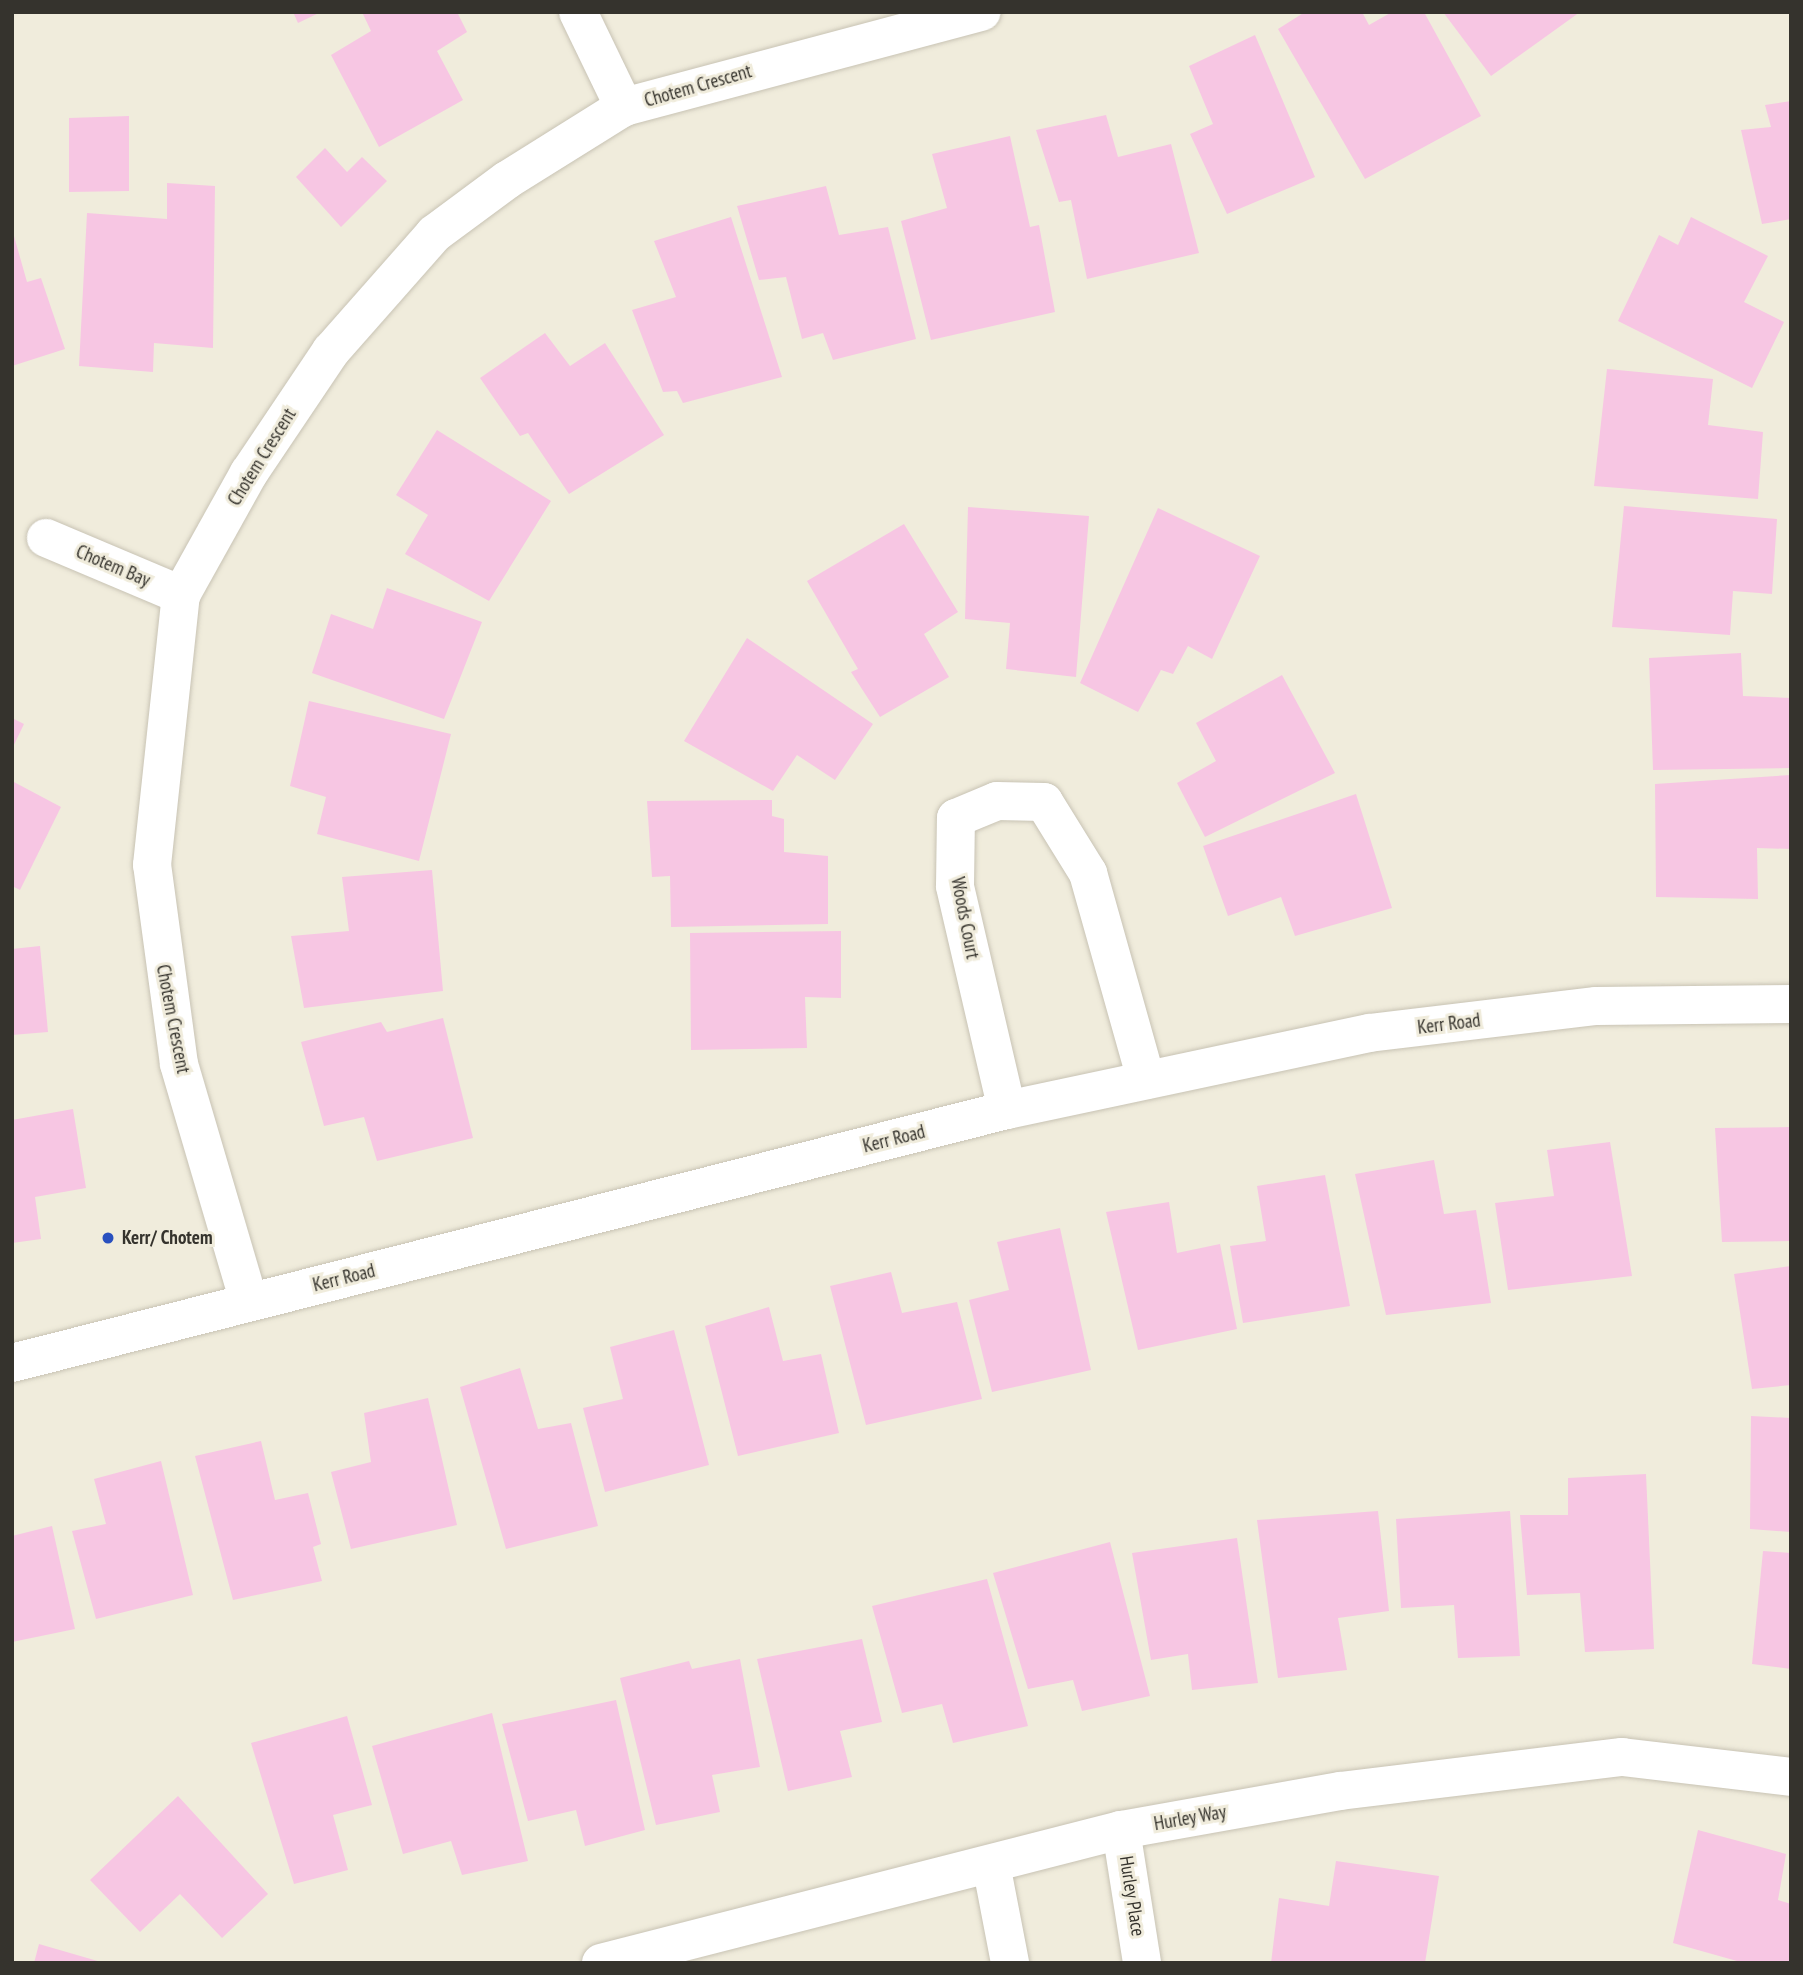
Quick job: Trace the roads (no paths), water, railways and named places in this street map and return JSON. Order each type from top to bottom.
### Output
[{"type":"street","points":[[578,12],[624,107]]},
{"type":"street","name":"Chotem Crescent","points":[[249,1302],[179,1064],[160,954],[152,865],[181,595],[249,473],[331,351],[434,234],[507,180],[624,107],[982,12]]},
{"type":"street","name":"Chotem Bay","points":[[46,538],[181,595]]},
{"type":"street","name":"Woods Court","points":[[1007,1110],[955,886],[956,818],[997,801],[1044,802],[1088,873],[1146,1080]]},
{"type":"street","name":"Kerr Road","points":[[12,1363],[1007,1110],[1146,1080],[1409,1028],[1596,1006],[1791,1004]]},
{"type":"street","name":"Hurley Way","points":[[601,1963],[1121,1830],[1340,1791],[1622,1757],[1791,1777]]},
{"type":"street","name":"Hurley Place","points":[[1121,1830],[1142,1963]]},
{"type":"street","points":[[990,1864],[1010,1963]]},
{"type":"place","name":"Kerr/ Chotem","points":[[108,1238]]}]
